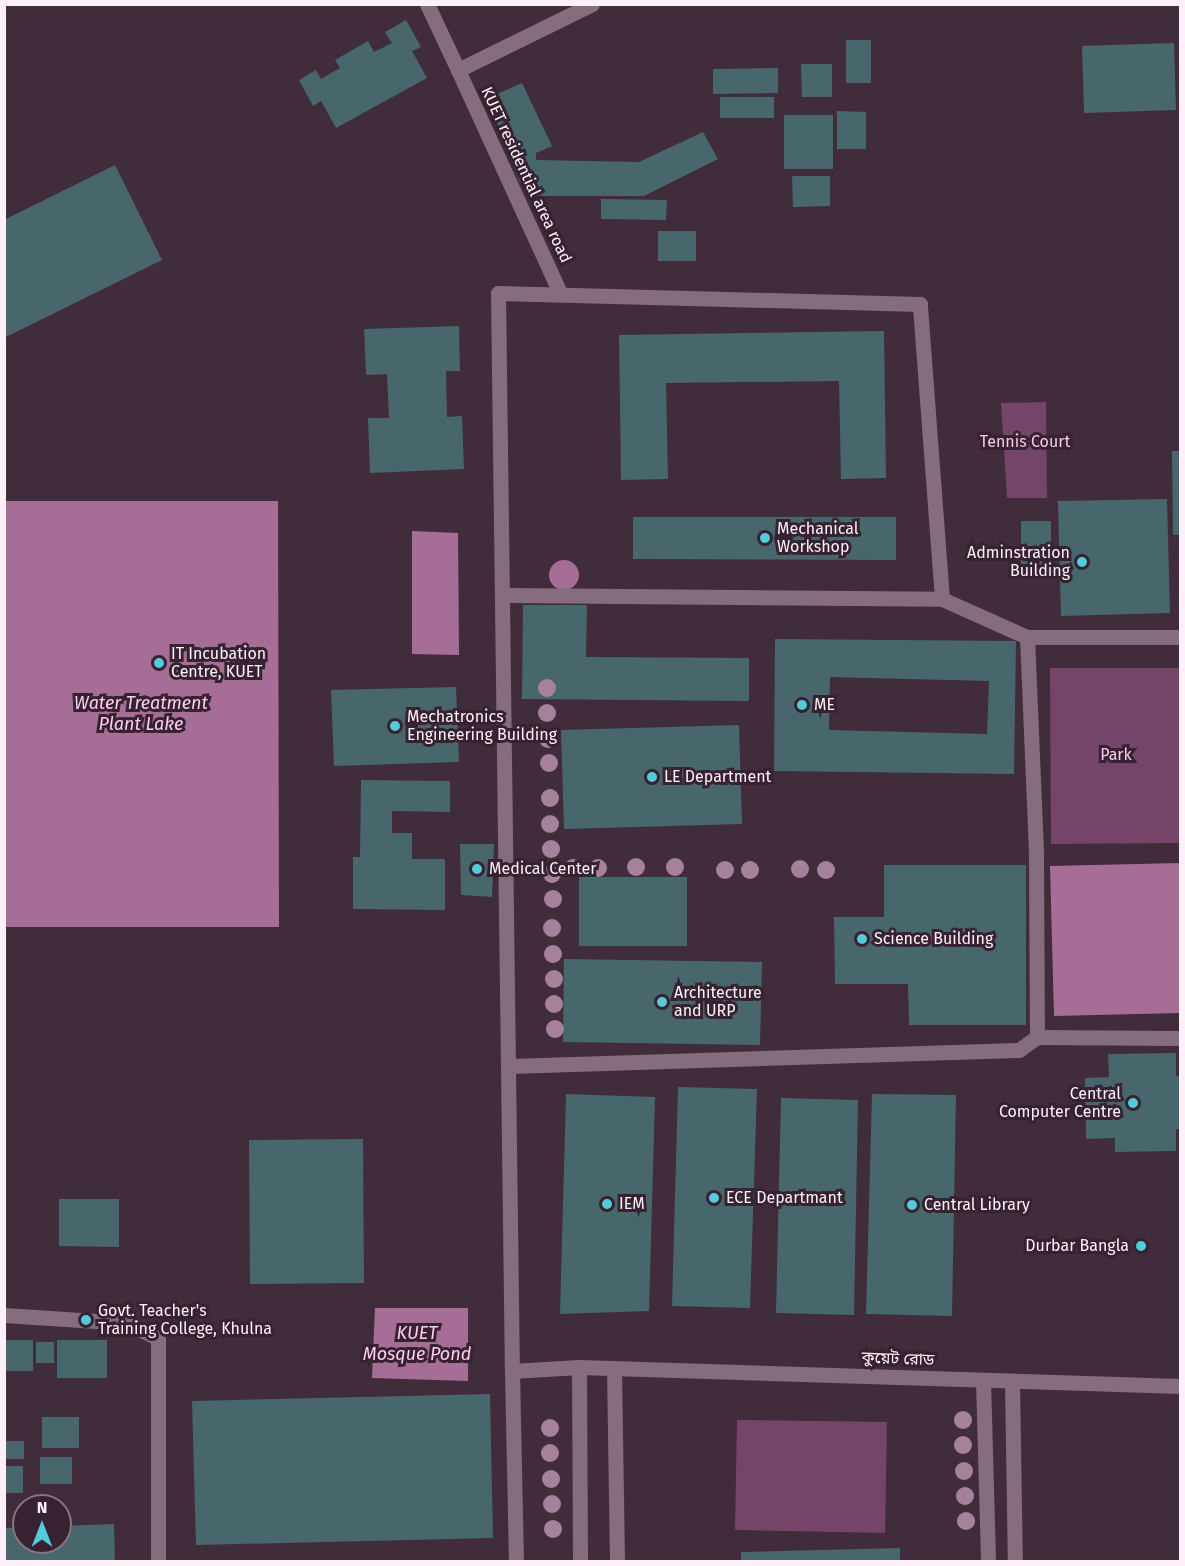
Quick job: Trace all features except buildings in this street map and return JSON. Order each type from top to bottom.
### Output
[{"type":"street","name":"KUET residential area road","points":[[427,4],[561,295]]},
{"type":"street","points":[[458,70],[592,4]]},
{"type":"street","points":[[516,1562],[512,1371],[505,595],[498,293],[920,304],[942,599]]},
{"type":"street","points":[[505,595],[942,599],[1027,637],[1180,637]]},
{"type":"street","points":[[1027,637],[1036,856],[1037,1037]]},
{"type":"street","points":[[510,1066],[1019,1050],[1037,1037],[1180,1038]]},
{"type":"street","points":[[4,1315],[127,1323],[158,1338],[158,1562]]},
{"type":"street","points":[[579,1367],[580,1562]]},
{"type":"street","name":"কুয়েট রোড","points":[[512,1371],[579,1367],[1180,1386]]},
{"type":"street","points":[[614,1369],[617,1562]]},
{"type":"street","points":[[983,1380],[988,1562]]},
{"type":"street","points":[[1012,1381],[1015,1562]]},
{"type":"green space","name":"Tennis Court","points":[[1046,402],[1047,498],[1007,498],[1001,403]]},
{"type":"green space","name":"Park","points":[[1050,668],[1180,668],[1180,843],[1051,844]]},
{"type":"green space","points":[[737,1420],[887,1422],[885,1533],[735,1530]]},
{"type":"water","name":"Water Treatment Plant Lake","points":[[5,501],[278,501],[279,927],[5,927]]},
{"type":"water","points":[[412,531],[458,533],[459,655],[412,654]]},
{"type":"water","points":[[564,560],[570,561],[578,569],[578,581],[570,589],[564,590],[558,589],[550,581],[549,575],[550,569],[558,561]]},
{"type":"water","points":[[1180,863],[1180,1013],[1054,1016],[1050,866]]},
{"type":"water","name":"KUET Mosque Pond","points":[[375,1308],[468,1308],[468,1381],[372,1378]]},
{"type":"place","name":"Mechanical Workshop","points":[[765,538]]},
{"type":"place","name":"Adminstration Building","points":[[1082,562]]},
{"type":"place","name":"IT Incubation Centre, KUET","points":[[159,663]]},
{"type":"place","name":"ME","points":[[802,705]]},
{"type":"place","name":"Mechatronics Engineering Building","points":[[395,726]]},
{"type":"place","name":"LE Department","points":[[652,777]]},
{"type":"place","name":"Medical Center","points":[[477,869]]},
{"type":"place","name":"Science Building","points":[[862,939]]},
{"type":"place","name":"Architecture and URP","points":[[662,1002]]},
{"type":"place","name":"Central Computer Centre","points":[[1133,1103]]},
{"type":"place","name":"ECE Departmant","points":[[714,1198]]},
{"type":"place","name":"IEM","points":[[607,1204]]},
{"type":"place","name":"Central Library","points":[[912,1205]]},
{"type":"place","name":"Durbar Bangla","points":[[1141,1246]]},
{"type":"place","name":"Govt. Teacher's Training College, Khulna","points":[[86,1320]]}]
